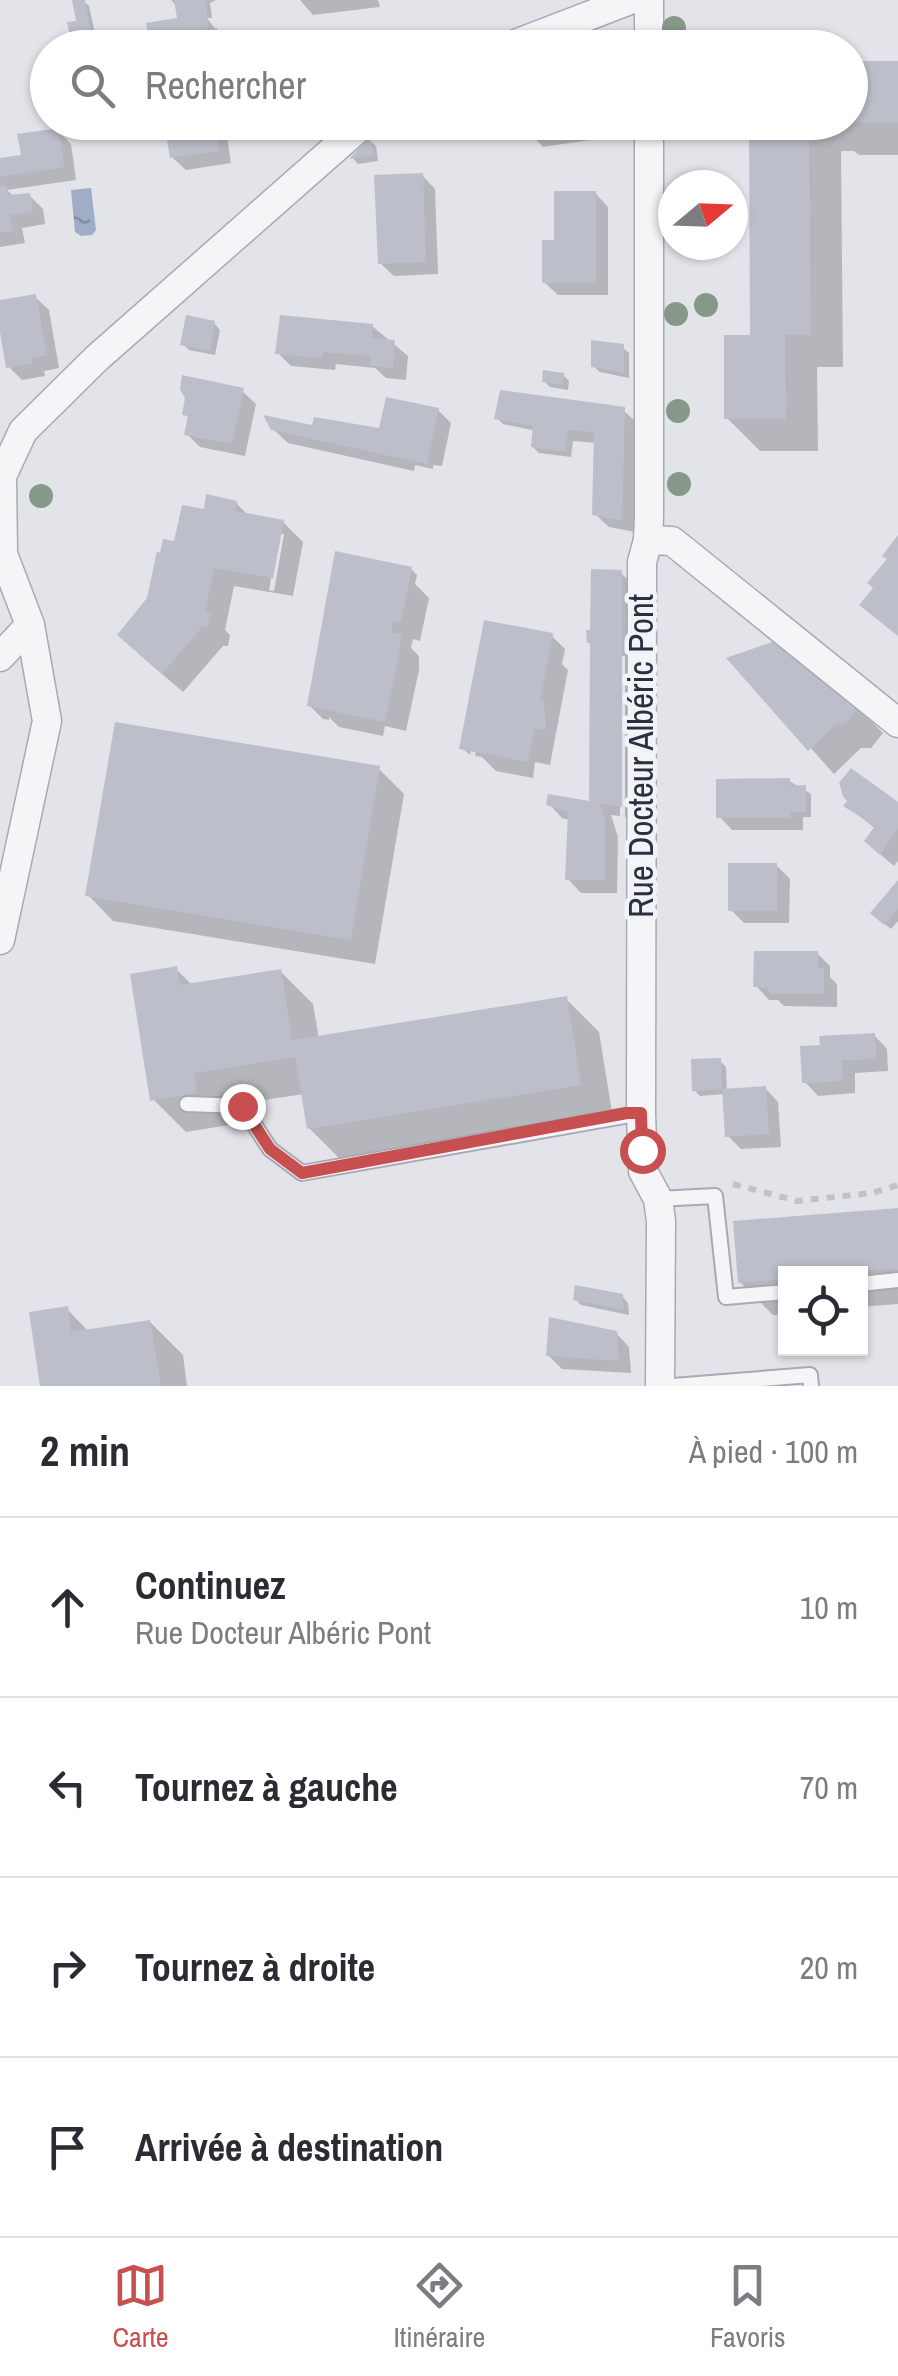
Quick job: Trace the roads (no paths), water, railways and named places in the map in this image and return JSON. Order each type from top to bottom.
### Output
[{"type":"street","points":[[552,30],[630,0]]},
{"type":"street","points":[[649,0],[649,30]]},
{"type":"street","points":[[0,940],[47,722],[30,625],[3,554],[2,476],[23,431],[97,358],[345,140]]},
{"type":"street","name":"Rue Docteur Albéric Pont","points":[[650,140],[648,540],[642,554],[641,1113],[643,1171],[658,1199],[661,1221],[660,1386]]},
{"type":"street","points":[[648,540],[672,542],[898,722]]},
{"type":"street","points":[[0,658],[30,625]]},
{"type":"lane","points":[[187,1104],[242,1106],[270,1149],[302,1173],[641,1113]]},
{"type":"lane","points":[[658,1199],[715,1196],[726,1297],[778,1293]]},
{"type":"lane","points":[[868,1283],[898,1280]]},
{"type":"lane","points":[[673,1386],[810,1375],[811,1386]]},
{"type":"water","points":[[91,188],[96,230],[92,235],[81,236],[75,232],[71,190]]}]
